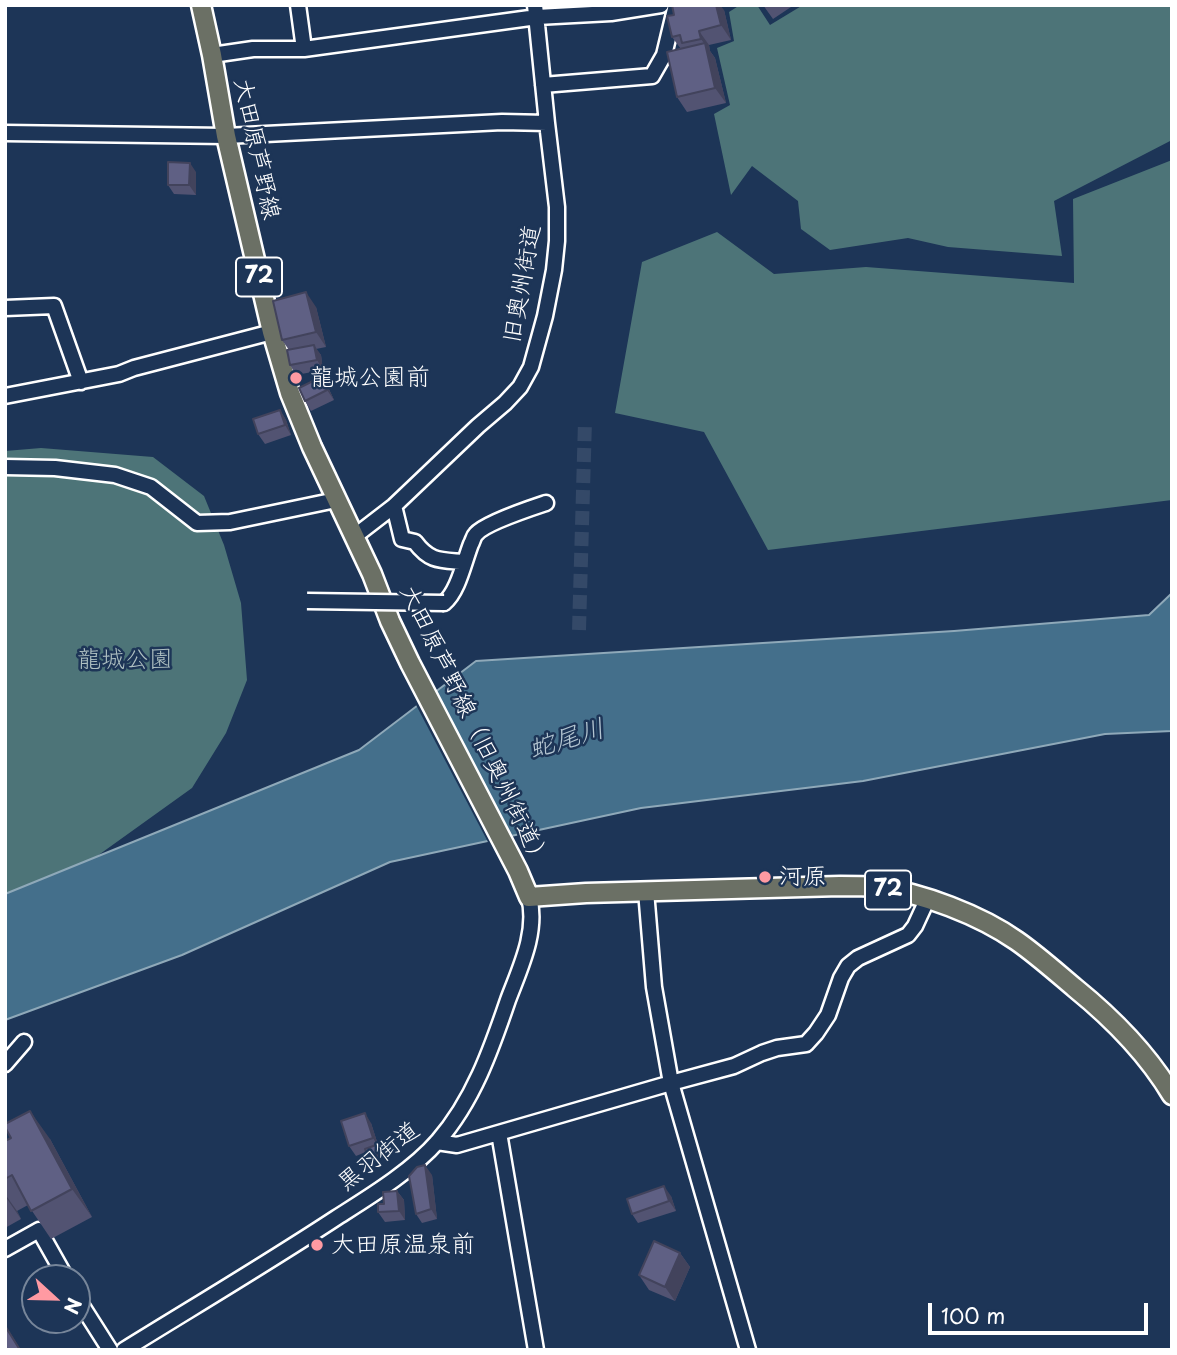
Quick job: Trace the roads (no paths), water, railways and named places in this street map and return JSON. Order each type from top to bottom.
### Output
[{"type":"main road","name":"大田原芦野線","points":[[201,5],[226,136],[272,332],[290,393],[336,500],[355,536]]},
{"type":"main road","name":"大田原芦野線（旧奥州街道）","points":[[355,536],[410,663],[529,897],[840,886],[878,887],[928,900],[988,923],[1044,962],[1100,1008],[1156,1070],[1172,1095]]},
{"type":"street","points":[[298,5],[304,48]]},
{"type":"street","points":[[212,55],[253,49],[304,48],[536,11],[611,13],[661,5]]},
{"type":"street","points":[[543,85],[652,76],[664,55],[676,5]]},
{"type":"street","name":"旧奥州街道","points":[[355,536],[394,506],[505,403],[520,387],[531,367],[554,270],[558,207],[536,11]]},
{"type":"street","points":[[5,133],[226,136],[488,123],[547,123]]},
{"type":"street","points":[[5,307],[54,306],[81,382]]},
{"type":"street","points":[[5,396],[119,374],[272,332]]},
{"type":"street","points":[[5,467],[55,468],[115,475],[151,487],[198,523],[230,522],[336,500]]},
{"type":"street","points":[[307,601],[444,603],[450,596],[476,534],[492,524],[546,503]]},
{"type":"street","points":[[394,506],[402,539],[415,542],[424,555],[464,562]]},
{"type":"street","points":[[646,891],[654,987],[671,1083],[748,1350]]},
{"type":"street","name":"黒羽街道","points":[[124,1350],[365,1200],[415,1163],[437,1142],[470,1094],[500,1025],[528,939],[532,921],[529,897]]},
{"type":"street","points":[[437,1142],[457,1145],[734,1066],[777,1048],[806,1044],[828,1015],[848,966],[858,958],[908,935],[928,900]]},
{"type":"street","points":[[5,1064],[24,1042]]},
{"type":"street","points":[[499,1133],[536,1350]]},
{"type":"street","points":[[5,1249],[39,1230],[58,1264]]},
{"type":"street","points":[[91,1320],[110,1350]]},
{"type":"water","name":"蛇尾川","points":[[1172,593],[1172,731],[1105,734],[863,781],[641,808],[390,862],[182,955],[5,1020],[5,894],[359,750],[476,661],[954,631],[1149,615]]},
{"type":"tunnel","points":[[579,630],[585,421]]},
{"type":"place","name":"龍城公園前","points":[[296,378]]},
{"type":"place","name":"河原","points":[[765,877]]},
{"type":"place","name":"大田原温泉前","points":[[317,1245]]},
{"type":"park label","name":"龍城公園","points":[[125,660]]}]
